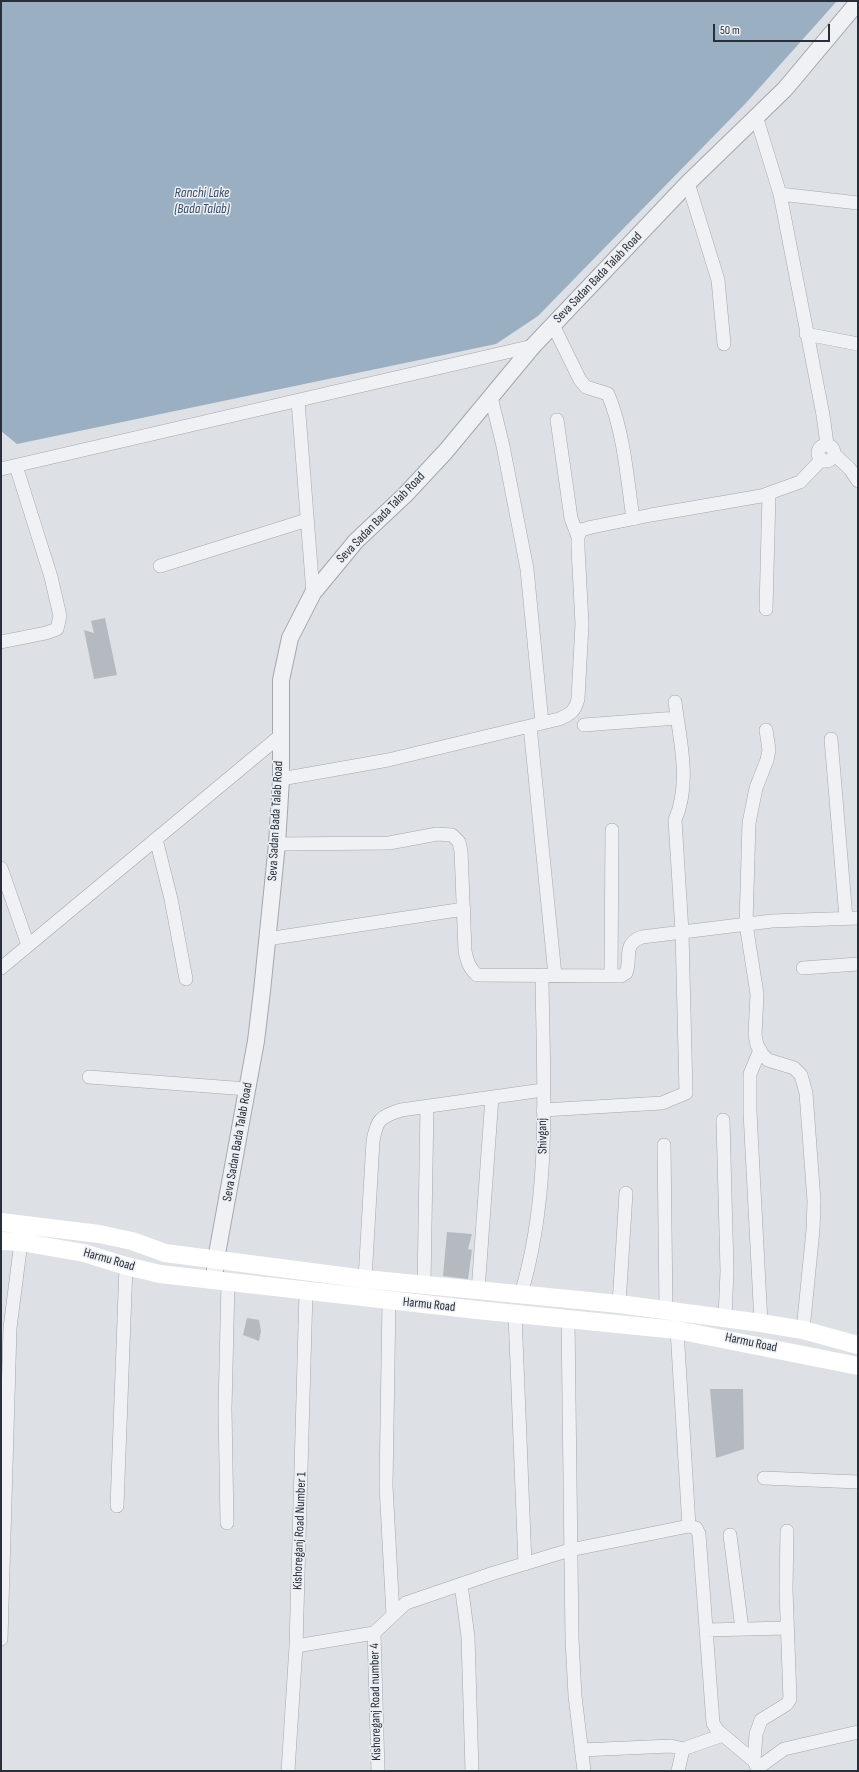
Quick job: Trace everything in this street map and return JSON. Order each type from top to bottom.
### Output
[{"type":"main road","name":"Harmu Road","points":[[1,1222],[78,1230],[132,1242],[165,1253],[364,1279],[619,1304],[761,1323],[803,1330],[858,1345]]},
{"type":"main road","name":"Harmu Road","points":[[1,1241],[21,1242],[84,1252],[126,1266],[160,1274],[515,1314],[677,1330],[858,1366]]},
{"type":"street","name":"Seva Sadan Bada Talab Road","points":[[221,1281],[216,1259],[256,1041],[267,939],[277,844],[281,779],[281,680],[290,638],[313,593],[356,541],[405,495],[446,451],[533,346],[688,183],[785,89],[858,2]]},
{"type":"street","points":[[578,537],[582,530],[592,527],[769,494],[800,482],[822,459],[831,460],[831,450],[806,334],[780,194],[756,116]]},
{"type":"street","points":[[688,183],[718,280],[724,344]]},
{"type":"street","points":[[780,194],[858,203]]},
{"type":"street","points":[[553,325],[580,380],[586,387],[608,394],[618,428],[633,519]]},
{"type":"street","points":[[806,334],[858,344]]},
{"type":"street","points":[[1,469],[533,346]]},
{"type":"street","points":[[491,396],[503,446],[527,569],[536,725],[555,975]]},
{"type":"street","points":[[298,400],[313,593]]},
{"type":"street","points":[[281,779],[388,760],[536,725],[569,715],[576,710],[578,699],[582,624],[578,537],[571,518],[557,420]]},
{"type":"street","points":[[831,450],[854,468],[858,481]]},
{"type":"street","points":[[1,642],[46,633],[57,629],[60,616],[51,577],[16,466]]},
{"type":"street","points":[[766,609],[769,494]]},
{"type":"street","points":[[160,566],[307,520]]},
{"type":"street","points":[[543,1110],[662,1102],[686,1093],[682,932],[675,820],[682,805],[683,795],[682,763],[675,702]]},
{"type":"street","points":[[584,725],[677,718]]},
{"type":"street","points":[[766,730],[769,750],[763,772],[756,788],[749,823],[746,924],[757,994],[755,1035],[760,1050],[768,1060],[794,1068],[801,1074],[806,1093],[814,1201],[813,1230],[803,1330]]},
{"type":"street","points":[[1,968],[280,736]]},
{"type":"street","points":[[277,844],[389,843],[437,834],[452,835],[459,842],[461,851],[466,951],[471,970],[477,975],[621,976],[626,973],[630,944],[634,940],[772,920],[852,918],[831,739]]},
{"type":"street","points":[[611,976],[612,830]]},
{"type":"street","points":[[156,839],[171,900],[186,979]]},
{"type":"street","points":[[1,868],[28,945]]},
{"type":"street","points":[[267,939],[464,909]]},
{"type":"street","points":[[804,968],[858,964]]},
{"type":"street","name":"Shivganj","points":[[521,1294],[535,1240],[544,1161],[542,975]]},
{"type":"street","points":[[760,1050],[750,1074],[750,1112],[761,1323]]},
{"type":"street","points":[[89,1077],[247,1089]]},
{"type":"street","points":[[364,1279],[373,1141],[377,1122],[383,1116],[401,1110],[543,1090]]},
{"type":"street","points":[[478,1291],[492,1097]]},
{"type":"street","points":[[424,1285],[427,1106]]},
{"type":"street","points":[[722,1120],[727,1271],[725,1318]]},
{"type":"street","points":[[664,1145],[666,1310]]},
{"type":"street","points":[[619,1304],[626,1193]]},
{"type":"street","points":[[1,1639],[10,1328],[21,1242]]},
{"type":"street","points":[[117,1506],[126,1266]]},
{"type":"street","points":[[221,1281],[225,1409],[226,1523]]},
{"type":"street","name":"Kishoreganj Road Number 1","points":[[288,1771],[296,1646],[306,1291]]},
{"type":"street","points":[[389,1300],[386,1486],[393,1615]]},
{"type":"street","points":[[515,1314],[525,1564]]},
{"type":"street","points":[[568,1319],[570,1550],[575,1696],[584,1771]]},
{"type":"street","points":[[677,1330],[689,1526]]},
{"type":"street","points":[[764,1478],[858,1482]]},
{"type":"street","points":[[296,1646],[374,1633],[406,1603],[570,1550],[689,1526],[696,1528],[698,1534],[713,1722],[717,1730],[757,1766]]},
{"type":"street","points":[[757,1766],[756,1734],[761,1720],[787,1704],[790,1699],[787,1628],[787,1531]]},
{"type":"street","points":[[730,1535],[742,1629]]},
{"type":"street","points":[[461,1584],[468,1637],[472,1771]]},
{"type":"street","points":[[706,1630],[787,1628]]},
{"type":"street","name":"Kishoreganj Road number 4","points":[[374,1633],[378,1771]]},
{"type":"street","points":[[757,1766],[784,1749],[858,1732]]},
{"type":"street","points":[[581,1750],[671,1746],[683,1748],[723,1735]]},
{"type":"street","points":[[678,1771],[683,1748]]},
{"type":"water","name":"Ranchi Lake (Bada Talab)","points":[[1,1],[837,1],[745,104],[538,316],[496,344],[17,444],[1,431]]},
{"type":"building","points":[[105,618],[117,675],[94,679],[84,630],[94,633],[91,621]]},
{"type":"building","points":[[447,1232],[472,1234],[468,1249],[472,1250],[468,1279],[443,1276]]},
{"type":"building","points":[[247,1318],[259,1320],[261,1331],[259,1341],[243,1335]]},
{"type":"building","points":[[710,1389],[743,1389],[744,1449],[716,1458]]}]
